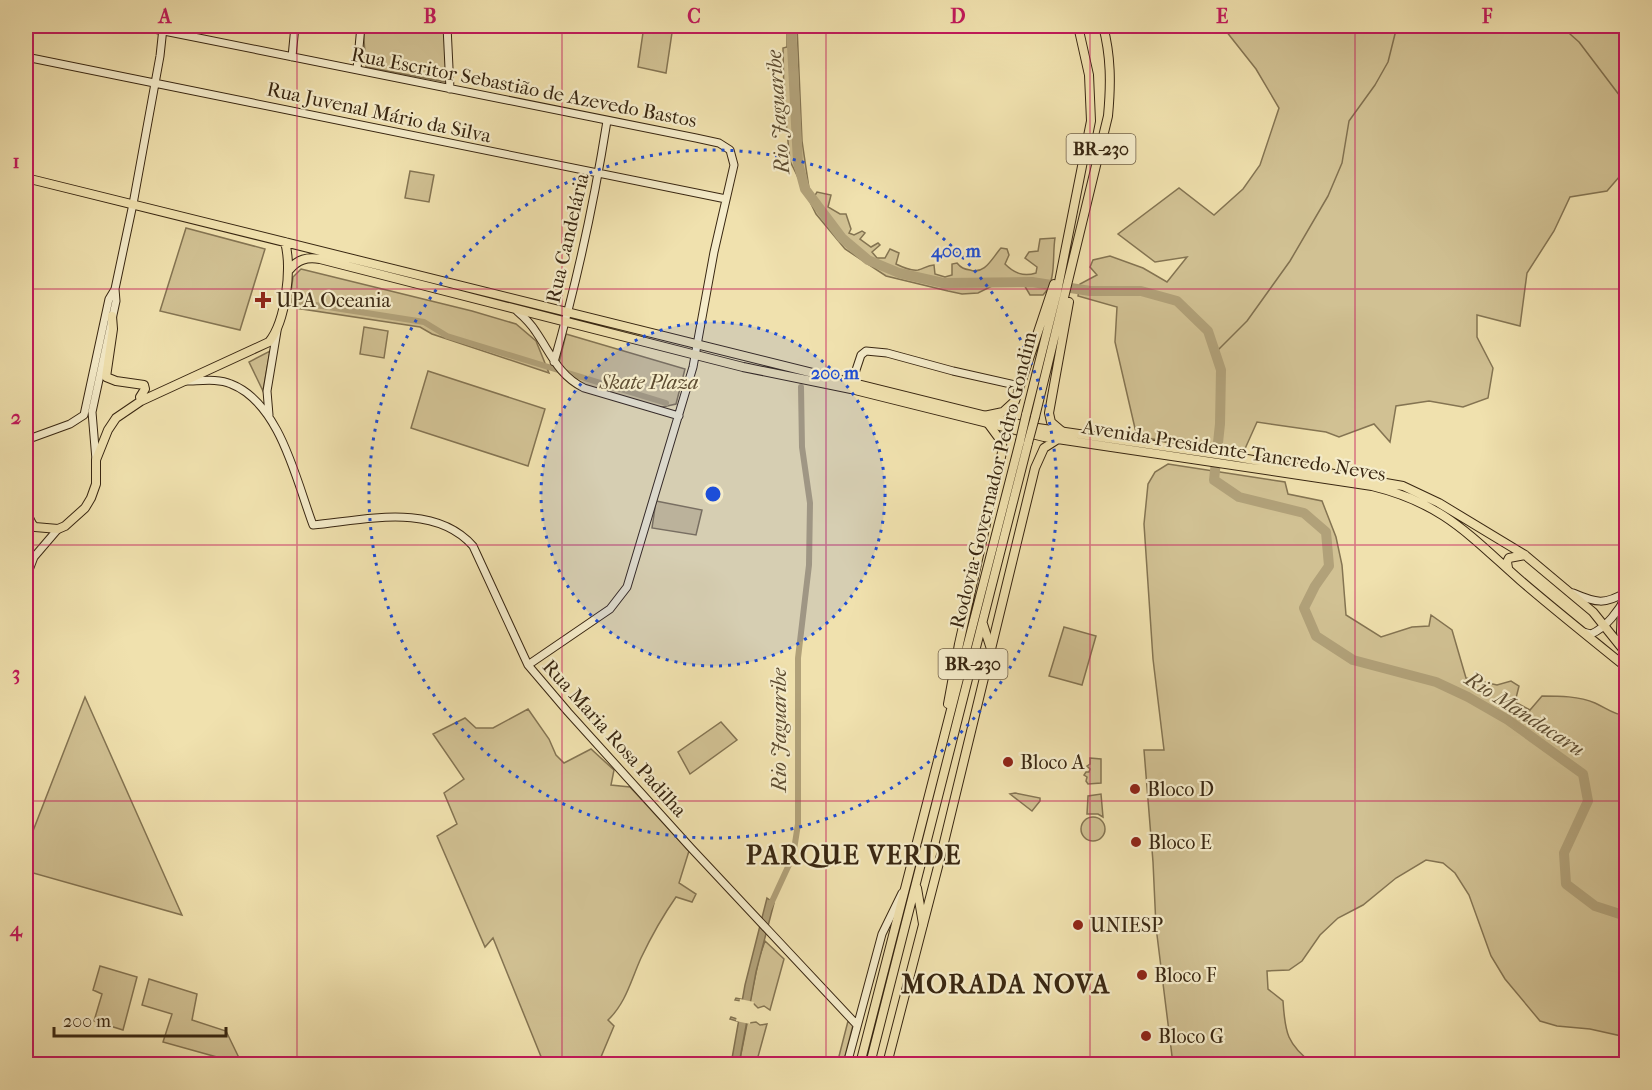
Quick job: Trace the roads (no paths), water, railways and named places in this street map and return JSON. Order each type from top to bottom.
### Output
[{"type":"highway","name":"BR-230","points":[[1067,268],[1064,255],[1091,120],[1089,75],[1078,26]]},
{"type":"highway","name":"BR-230","points":[[1062,291],[1067,268],[1075,254],[1108,116],[1110,63],[1103,26]]},
{"type":"highway","points":[[1061,436],[1051,422],[1049,413],[1062,291],[1067,268]]},
{"type":"highway","points":[[940,746],[959,644],[1003,448],[1001,441],[986,419],[1003,412],[1012,405],[1062,291]]},
{"type":"highway","name":"Rodovia Governador Pedro Gondim","points":[[860,1065],[909,878],[940,746],[1031,416],[1062,291]]},
{"type":"highway","name":"Rodovia Governador Pedro Gondim","points":[[870,1065],[983,623],[1024,442]]},
{"type":"highway","points":[[983,623],[991,649]]},
{"type":"highway","points":[[917,885],[922,924]]},
{"type":"main road","name":"Rua Escritor Sebastião de Azevedo Bastos","points":[[139,26],[163,28],[292,57],[696,138],[726,146],[733,154],[734,161],[726,199]]},
{"type":"main road","points":[[292,57],[295,26]]},
{"type":"main road","points":[[357,69],[361,26]]},
{"type":"main road","points":[[447,26],[450,89]]},
{"type":"main road","points":[[26,578],[34,557],[58,529],[85,507],[96,483],[92,412],[116,301],[115,289],[133,204],[163,28]]},
{"type":"main road","name":"Rua Juvenal Mário da Silva","points":[[26,57],[726,199]]},
{"type":"main road","name":"Rua Candelária","points":[[557,367],[599,174],[607,121]]},
{"type":"main road","points":[[26,178],[852,382],[986,419]]},
{"type":"main road","points":[[528,665],[610,609],[627,587],[698,345],[726,199]]},
{"type":"main road","points":[[269,415],[267,391],[289,270],[289,256],[285,242]]},
{"type":"main road","points":[[289,270],[306,258],[320,259],[743,368],[986,419]]},
{"type":"main road","points":[[26,440],[70,424],[84,415],[109,299],[115,289]]},
{"type":"main road","points":[[517,311],[535,330],[557,367],[575,384],[679,416]]},
{"type":"main road","points":[[112,316],[113,329],[106,377],[116,381],[144,385],[141,401]]},
{"type":"main road","points":[[96,460],[108,430],[116,418],[141,401],[267,344],[277,331]]},
{"type":"main road","points":[[852,382],[859,359],[866,351],[878,351],[1020,386]]},
{"type":"main road","points":[[185,381],[230,383],[249,394],[269,415]]},
{"type":"main road","name":"Rua Maria Rosa Padilha","points":[[269,415],[285,450],[313,525],[401,518],[425,519],[450,527],[463,535],[473,546],[528,665],[653,806],[858,1025]]},
{"type":"main road","name":"Avenida Presidente Tancredo Neves","points":[[986,419],[1061,436],[1206,456],[1397,492],[1446,516],[1626,667]]},
{"type":"main road","points":[[886,1065],[1038,460],[1044,448],[1061,436]]},
{"type":"main road","name":"Avenida Presidente Tancredo Neves","points":[[1236,461],[1390,482],[1439,502],[1525,555],[1593,612],[1625,651]]},
{"type":"main road","points":[[26,512],[35,527],[58,529]]},
{"type":"main road","points":[[1509,569],[1507,562],[1509,558],[1525,555]]},
{"type":"main road","points":[[1570,592],[1589,600],[1602,602],[1613,600],[1626,592]]},
{"type":"main road","points":[[1581,630],[1594,633],[1604,625],[1626,597]]},
{"type":"main road","points":[[1622,604],[1621,632],[1625,651]]},
{"type":"main road","points":[[847,1065],[882,934],[909,878]]},
{"type":"waterway","name":"Rio Mandacaru","points":[[791,26],[798,163],[805,189],[842,238],[868,260],[899,273],[943,283],[1032,282],[1090,291],[1141,291],[1177,301],[1208,331],[1221,370],[1220,424],[1214,480],[1239,497],[1304,513],[1326,532],[1329,566],[1315,586],[1304,608],[1316,636],[1353,660],[1436,682],[1468,697],[1508,720],[1583,774],[1588,801],[1564,853],[1566,884],[1595,906],[1626,916]]},
{"type":"waterway","points":[[1215,353],[1247,321],[1290,261],[1328,196],[1342,163],[1349,121],[1375,85],[1388,62],[1397,26]]},
{"type":"waterway","points":[[1561,26],[1579,42],[1626,104]]},
{"type":"waterway","points":[[290,301],[424,322],[447,336],[666,403]]},
{"type":"waterway","name":"Rio Jaguaribe","points":[[769,908],[793,856],[798,824],[798,658],[809,565],[810,503],[802,447],[801,387]]},
{"type":"place","name":"UPA Oceania","points":[[263,300]]},
{"type":"place","name":"Bloco A","points":[[1008,762]]},
{"type":"place","name":"Bloco D","points":[[1135,789]]},
{"type":"place","name":"Bloco E","points":[[1136,842]]},
{"type":"place","name":"UNIESP","points":[[1078,925]]},
{"type":"place","name":"Bloco F","points":[[1142,975]]},
{"type":"place","name":"Bloco G","points":[[1146,1036]]},
{"type":"district","name":"PARQUE VERDE","points":[[854,855]]},
{"type":"district","name":"MORADA NOVA","points":[[1006,984]]},
{"type":"park label","name":"Skate Plaza","points":[[649,382]]}]
